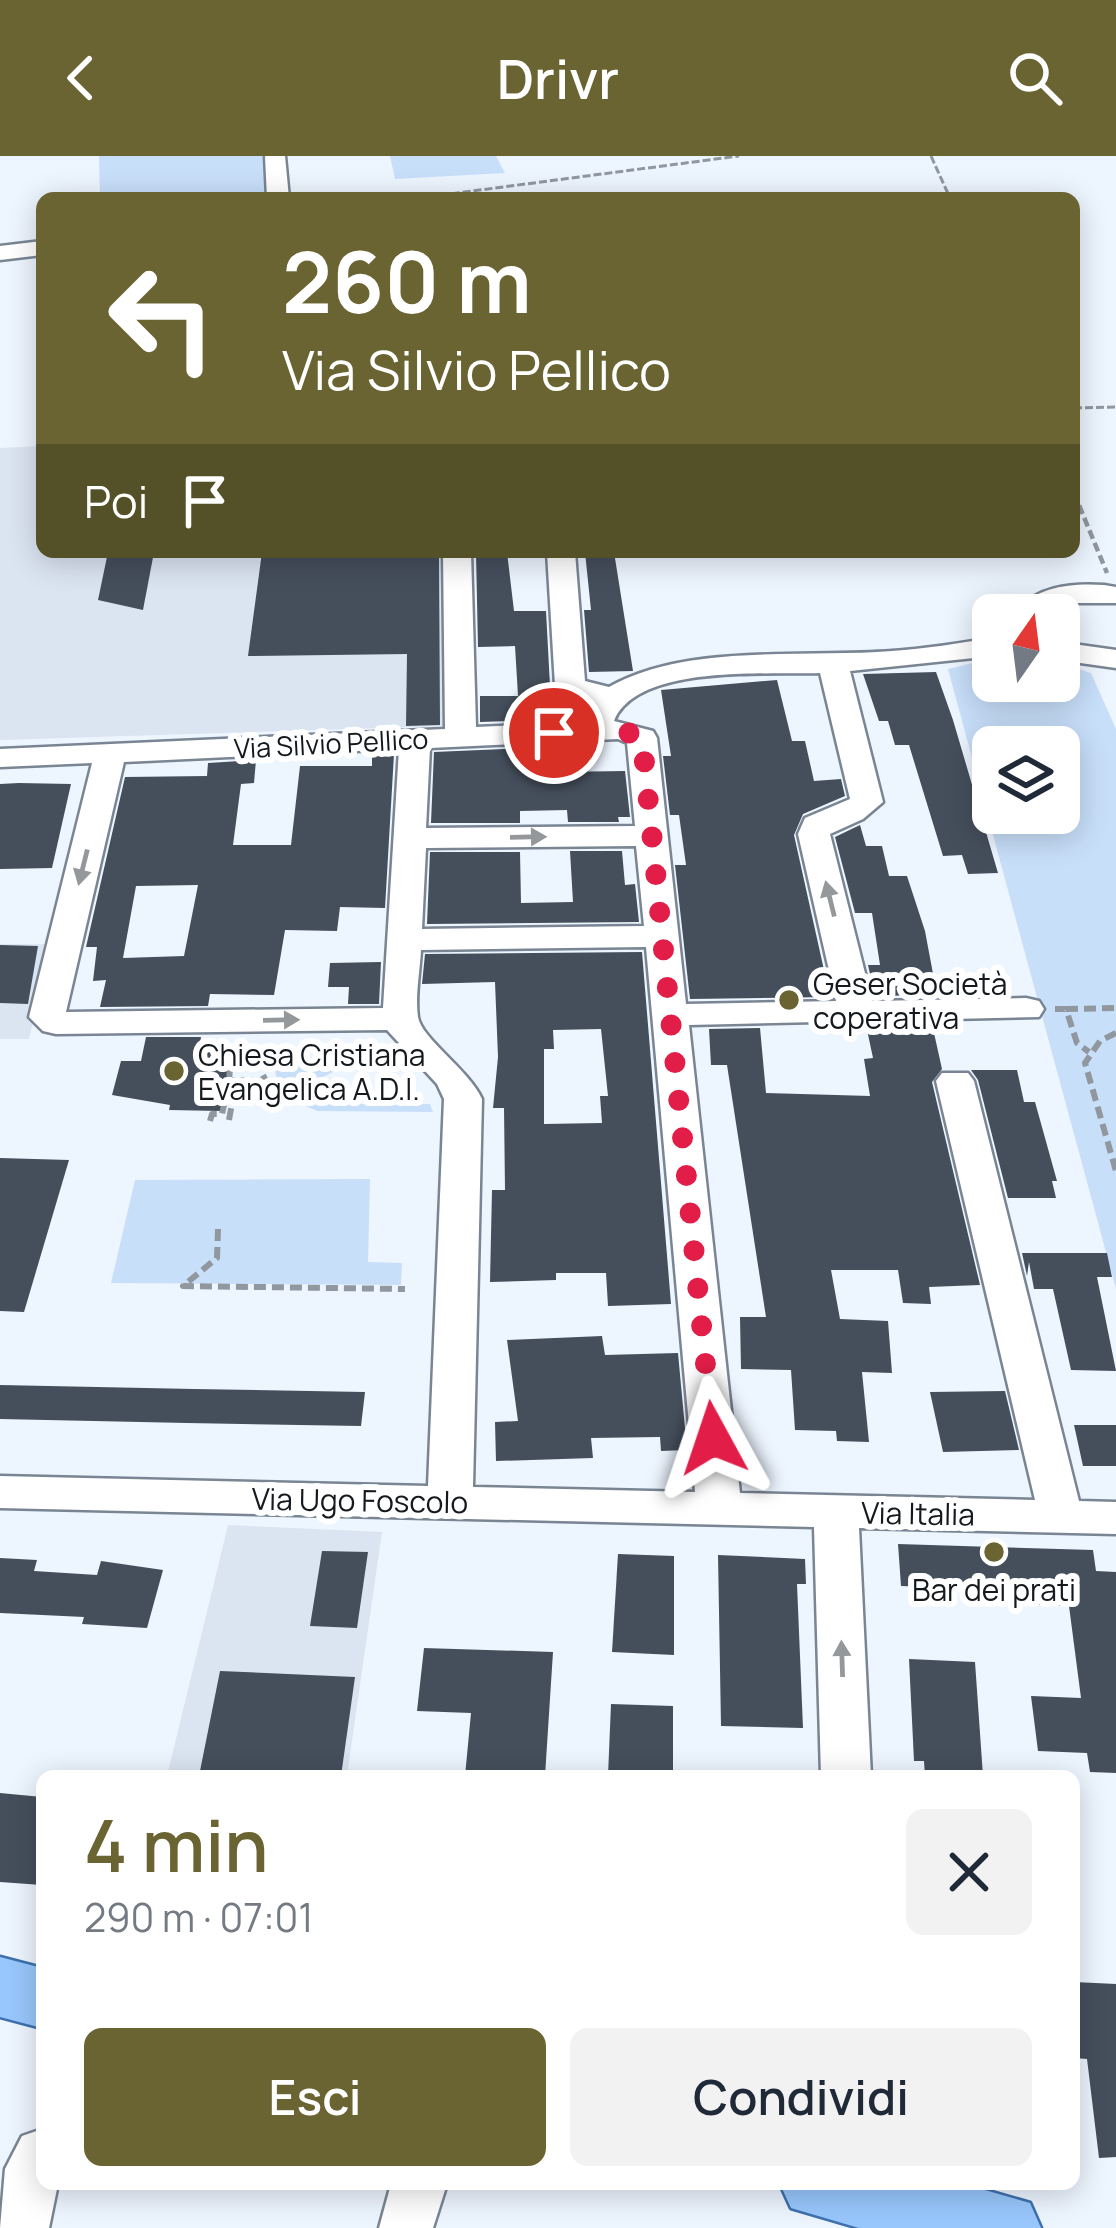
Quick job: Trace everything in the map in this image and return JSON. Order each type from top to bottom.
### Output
[{"type":"main road","points":[[0,1987],[36,1996]]},
{"type":"main road","points":[[857,2190],[1003,2228]]},
{"type":"street","points":[[275,156],[278,192]]},
{"type":"street","points":[[0,254],[36,249]]},
{"type":"street","points":[[457,558],[461,737]]},
{"type":"street","points":[[561,558],[570,686],[601,706],[621,730],[642,738],[719,1508]]},
{"type":"street","points":[[579,558],[601,706]]},
{"type":"street","points":[[1066,594],[1114,591]]},
{"type":"street","points":[[601,706],[641,681],[674,671],[838,678],[972,649]]},
{"type":"street","points":[[1080,656],[1110,662]]},
{"type":"street","points":[[838,678],[866,802],[816,824],[814,834],[857,1012]]},
{"type":"street","name":"Via Silvio Pellico","points":[[0,758],[461,737],[601,706]]},
{"type":"street","points":[[415,740],[400,1019],[406,1036],[454,1075],[463,1099],[450,1502]]},
{"type":"street","points":[[110,754],[46,1017],[56,1023],[400,1019]]},
{"type":"street","points":[[411,838],[653,836]]},
{"type":"street","points":[[401,940],[664,936]]},
{"type":"street","points":[[673,1015],[1026,1009]]},
{"type":"street","points":[[956,1081],[1061,1517]]},
{"type":"street","name":"Via Ugo Foscolo","points":[[0,1492],[719,1508]]},
{"type":"street","name":"Via Italia","points":[[719,1508],[1116,1518]]},
{"type":"street","points":[[836,1511],[846,1770]]},
{"type":"street","points":[[20,2228],[36,2164]]},
{"type":"path","points":[[465,192],[739,156]]},
{"type":"path","points":[[931,156],[947,192]]},
{"type":"path","points":[[1080,408],[1116,407]]},
{"type":"path","points":[[1080,508],[1114,591]]},
{"type":"path","points":[[1026,1009],[1116,1008]]},
{"type":"path","points":[[1066,1009],[1077,1042],[1089,1052]]},
{"type":"path","points":[[1116,1033],[1089,1052],[1085,1063],[1116,1171]]},
{"type":"path","points":[[212,1115],[222,1114],[238,1045],[239,1059],[259,1067],[266,1081]]},
{"type":"path","points":[[228,1080],[334,1082]]},
{"type":"path","points":[[229,1120],[232,1103],[255,1096],[266,1081]]},
{"type":"path","points":[[218,1229],[217,1258],[183,1286],[405,1289]]},
{"type":"shaded area","points":[[99,156],[265,156],[270,192],[100,192]]},
{"type":"shaded area","points":[[390,156],[496,156],[505,173],[395,179]]},
{"type":"shaded area","points":[[36,446],[36,558],[446,558],[448,726],[0,740],[0,448]]},
{"type":"shaded area","points":[[972,663],[972,702],[1080,702],[1080,670],[1091,673],[1116,729],[1116,1289],[993,834],[1080,834],[1080,726],[972,726],[972,758],[948,669]]},
{"type":"shaded area","points":[[0,944],[51,944],[29,1039],[0,1039]]},
{"type":"shaded area","points":[[322,1053],[399,1053],[407,1059],[337,1059],[335,1071],[321,1078],[277,1079],[275,1071]]},
{"type":"shaded area","points":[[277,1083],[320,1084],[333,1089],[333,1104],[430,1104],[433,1112],[317,1111],[272,1091]]},
{"type":"shaded area","points":[[370,1179],[368,1262],[402,1263],[401,1285],[111,1283],[135,1180]]},
{"type":"shaded area","points":[[228,1525],[382,1532],[348,1770],[168,1770]]},
{"type":"building","points":[[107,558],[153,558],[143,610],[98,600]]},
{"type":"building","points":[[261,558],[439,558],[440,725],[406,726],[407,654],[248,656]]},
{"type":"building","points":[[476,558],[508,558],[514,611],[546,611],[550,686],[563,698],[564,719],[480,722],[480,696],[518,696],[515,646],[478,647]]},
{"type":"building","points":[[586,558],[615,558],[633,671],[589,672],[584,610],[591,610]]},
{"type":"building","points":[[936,672],[972,785],[972,834],[987,834],[998,873],[968,874],[962,855],[943,856],[909,745],[895,745],[888,721],[879,721],[863,674]]},
{"type":"building","points":[[777,680],[792,741],[805,741],[814,781],[841,779],[845,796],[803,814],[794,835],[830,997],[690,999],[675,865],[686,865],[679,815],[670,815],[663,756],[671,756],[661,690]]},
{"type":"building","points":[[551,747],[558,772],[625,771],[630,817],[618,817],[619,822],[568,822],[567,810],[520,811],[520,823],[431,823],[434,752]]},
{"type":"building","points":[[394,754],[385,908],[340,907],[337,931],[285,930],[274,995],[210,994],[208,1006],[100,1007],[106,980],[93,981],[97,947],[86,947],[125,777],[207,776],[208,763],[256,760],[254,783],[241,784],[233,845],[291,845],[300,766],[372,766],[372,755]],"holes":[[[198,885],[184,956],[123,958],[136,886]]]},
{"type":"building","points":[[0,784],[71,784],[52,868],[0,869]]},
{"type":"building","points":[[860,825],[866,846],[882,846],[889,876],[907,876],[925,931],[937,995],[875,996],[868,965],[880,965],[872,913],[855,913],[835,837]]},
{"type":"building","points":[[570,851],[622,851],[625,885],[635,884],[639,922],[427,924],[430,852],[520,852],[521,903],[573,902]]},
{"type":"building","points":[[0,945],[38,946],[28,1004],[0,1003]]},
{"type":"building","points":[[642,952],[671,1304],[608,1306],[606,1273],[556,1273],[556,1280],[490,1282],[492,1190],[505,1190],[504,1108],[493,1108],[498,1057],[495,982],[422,984],[425,954]],"holes":[[[601,1029],[608,1096],[600,1096],[602,1123],[544,1124],[544,1049],[554,1049],[553,1030]]]},
{"type":"building","points":[[381,962],[379,1004],[348,1004],[349,987],[328,987],[330,963]]},
{"type":"building","points":[[932,1024],[942,1069],[932,1082],[980,1285],[929,1287],[931,1304],[903,1303],[898,1270],[831,1270],[840,1319],[888,1321],[892,1373],[862,1372],[869,1442],[837,1441],[836,1431],[795,1430],[791,1370],[741,1369],[740,1317],[766,1317],[727,1065],[711,1065],[709,1029],[760,1028],[766,1093],[870,1096],[864,1059],[873,1058],[866,1025]]},
{"type":"building","name":"Chiesa Cristiana Evangelica A.D.I.","points":[[146,1037],[201,1037],[199,1049],[233,1050],[221,1111],[169,1110],[170,1105],[112,1095],[121,1061],[141,1061]]},
{"type":"building","points":[[971,1070],[1017,1070],[1024,1102],[1035,1102],[1057,1181],[1052,1181],[1056,1198],[1008,1198],[978,1080]]},
{"type":"building","points":[[0,1158],[69,1160],[24,1312],[0,1311]]},
{"type":"building","points":[[1022,1253],[1107,1253],[1112,1277],[1097,1277],[1116,1371],[1071,1370],[1053,1289],[1034,1289],[1029,1262],[1027,1276]]},
{"type":"building","points":[[602,1336],[605,1355],[678,1353],[687,1450],[661,1451],[660,1437],[591,1438],[593,1458],[496,1461],[495,1422],[518,1421],[507,1340]]},
{"type":"building","points":[[0,1385],[365,1392],[361,1426],[187,1423],[0,1419]]},
{"type":"building","points":[[1005,1391],[1019,1450],[943,1452],[930,1392]]},
{"type":"building","points":[[1074,1425],[1116,1425],[1116,1466],[1083,1466]]},
{"type":"building","points":[[898,1544],[1093,1550],[1096,1571],[1116,1572],[1116,1773],[1090,1772],[1087,1753],[1038,1751],[1031,1696],[1081,1698],[1069,1606],[1021,1604],[1020,1590],[901,1586]]},
{"type":"building","points":[[322,1551],[368,1552],[357,1628],[310,1626]]},
{"type":"building","points":[[618,1554],[674,1556],[674,1655],[612,1652]]},
{"type":"building","points":[[718,1555],[805,1559],[806,1584],[797,1584],[803,1728],[721,1726]]},
{"type":"building","points":[[0,1558],[37,1560],[34,1571],[97,1575],[101,1561],[163,1570],[147,1628],[82,1624],[84,1617],[0,1613]]},
{"type":"building","points":[[424,1648],[553,1652],[545,1770],[466,1770],[471,1713],[417,1711]]},
{"type":"building","points":[[909,1659],[975,1662],[983,1770],[925,1770],[924,1761],[914,1761]]},
{"type":"building","points":[[220,1671],[355,1677],[342,1770],[200,1770]]},
{"type":"building","points":[[611,1704],[673,1706],[673,1770],[608,1770]]},
{"type":"building","points":[[0,1793],[36,1796],[36,1885],[0,1882]]},
{"type":"building","points":[[1080,1982],[1116,1984],[1116,2157],[1099,2158],[1087,2059],[1080,2058]]},
{"type":"place","name":"Geser Società coperativa","points":[[789,1000]]},
{"type":"place","name":"Chiesa Cristiana Evangelica A.D.I.","points":[[174,1071]]},
{"type":"place","name":"Bar dei prati","points":[[994,1552]]},
{"type":"route","points":[[554,733],[621,730],[642,738],[713,1438]]}]
